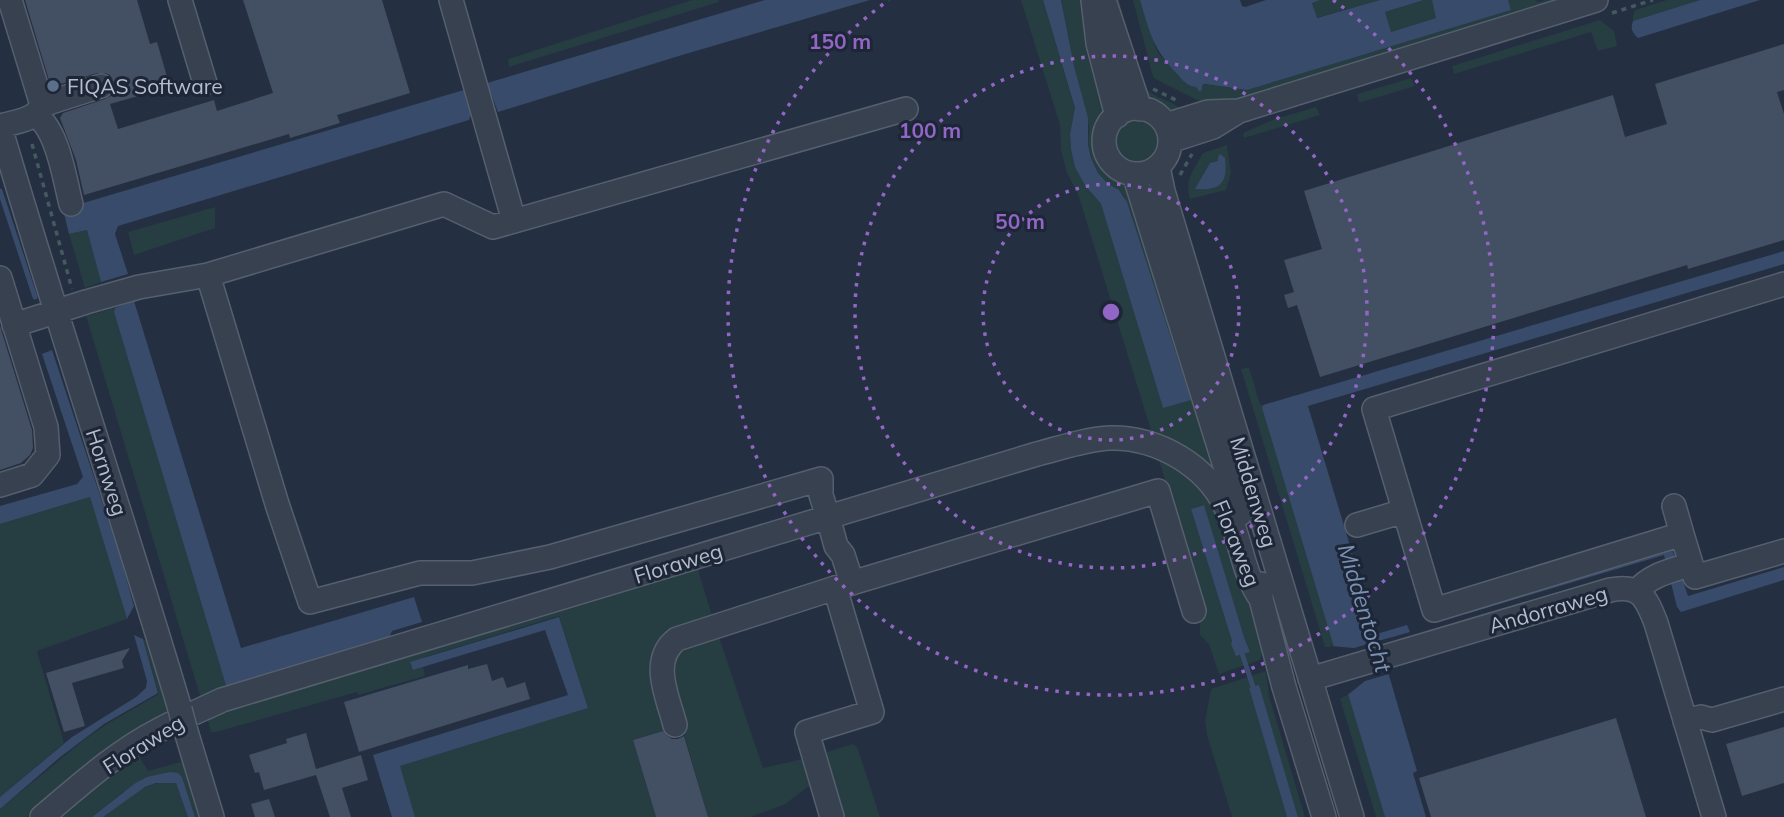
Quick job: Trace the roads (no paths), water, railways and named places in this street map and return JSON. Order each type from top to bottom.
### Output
[{"type":"street","points":[[10,0],[34,113],[44,122],[54,139],[71,204]]},
{"type":"street","points":[[180,0],[205,83]]},
{"type":"street","points":[[451,0],[514,221]]},
{"type":"street","points":[[1093,0],[1098,43],[1116,116]]},
{"type":"street","points":[[1104,0],[1140,108]]},
{"type":"street","points":[[1168,133],[1213,127],[1239,111],[1596,0]]},
{"type":"street","points":[[0,126],[101,86]]},
{"type":"street","points":[[1140,108],[1155,114],[1168,133],[1167,155],[1158,167],[1143,174],[1134,174],[1118,168],[1107,155],[1105,138],[1116,116],[1140,108]]},
{"type":"street","points":[[15,325],[139,287],[208,275],[444,204],[493,227],[906,109]]},
{"type":"street","points":[[1168,133],[1190,117],[1208,112],[1239,111]]},
{"type":"street","name":"Hornweg","points":[[0,126],[66,309],[134,558],[212,817]]},
{"type":"street","name":"Middenweg","points":[[1158,167],[1352,817]]},
{"type":"street","name":"Middenweg","points":[[1134,174],[1261,583],[1261,599],[1284,687],[1324,817]]},
{"type":"street","points":[[208,275],[277,504],[310,602],[419,573],[472,573],[550,557],[821,479],[832,490],[834,516],[847,542],[843,555],[844,586],[872,712],[807,732],[832,817]]},
{"type":"street","points":[[0,278],[46,427],[48,455],[32,475],[0,485]]},
{"type":"street","points":[[1682,534],[1434,610],[1374,409],[1784,284]]},
{"type":"street","name":"Floraweg","points":[[42,817],[136,743],[222,700],[1084,442],[1112,438],[1165,450],[1182,458],[1212,484],[1227,509],[1252,586],[1261,599]]},
{"type":"street","points":[[675,725],[662,662],[671,643],[677,639],[1158,491],[1194,611]]},
{"type":"street","points":[[1674,506],[1682,534],[1678,568]]},
{"type":"street","points":[[1357,525],[1404,511]]},
{"type":"street","points":[[1678,568],[1695,578],[1784,551]]},
{"type":"street","points":[[1637,591],[1644,583],[1678,568]]},
{"type":"street","name":"Andorraweg","points":[[1310,679],[1610,590],[1628,588],[1637,591],[1647,601],[1655,620],[1714,817]]},
{"type":"street","points":[[1685,721],[1701,717],[1712,720],[1784,699]]},
{"type":"water","points":[[765,0],[870,0],[498,112],[487,83]]},
{"type":"water","points":[[1043,0],[1061,0],[1088,118],[1091,158],[1098,173],[1108,184],[1119,190],[1127,202],[1191,400],[1163,408],[1101,204],[1085,185],[1075,167],[1070,134],[1075,108]]},
{"type":"water","points":[[1140,0],[1240,0],[1245,7],[1266,0],[1320,0],[1312,3],[1317,18],[1380,0],[1424,0],[1385,12],[1391,32],[1436,18],[1432,0],[1508,0],[1511,10],[1247,90],[1205,84],[1200,92],[1196,87],[1184,82],[1163,57],[1150,32]]},
{"type":"water","points":[[1700,0],[1760,0],[1638,38],[1632,30],[1633,21]]},
{"type":"water","points":[[467,89],[472,111],[469,120],[118,226],[115,234],[128,274],[101,282],[87,230],[69,234],[63,209]]},
{"type":"water","points":[[1220,154],[1225,158],[1226,167],[1221,184],[1211,189],[1195,189],[1210,163],[1218,161]]},
{"type":"water","name":"Middentocht","points":[[1784,251],[1784,264],[1308,406],[1376,632],[1407,625],[1410,632],[1379,641],[1417,771],[1413,773],[1426,817],[1385,817],[1263,405]]},
{"type":"water","points":[[134,301],[241,648],[414,597],[422,622],[392,631],[388,640],[227,689],[114,312],[115,308]]},
{"type":"water","points":[[52,350],[134,606],[127,619],[90,497],[0,524],[0,506],[77,484],[83,477],[42,354]]},
{"type":"water","points":[[1204,505],[1250,652],[1236,656],[1191,509]]},
{"type":"water","points":[[1671,546],[1688,596],[1784,567],[1784,580],[1681,612],[1677,607],[1664,555],[1466,614],[1465,608]]},
{"type":"water","points":[[559,617],[588,708],[400,766],[415,817],[392,817],[373,755],[568,695],[545,630],[413,670],[410,662]]},
{"type":"water","points":[[134,635],[143,639],[158,693],[104,724],[59,758],[0,809],[0,797],[72,737],[146,688],[147,681]]},
{"type":"water","points":[[1259,685],[1298,817],[1287,817],[1249,688]]},
{"type":"water","points":[[178,773],[182,777],[195,817],[188,817],[176,783],[156,783],[145,787],[103,817],[92,817],[134,784],[147,777]]},
{"type":"waterway","points":[[0,191],[35,297]]},
{"type":"waterway","points":[[1241,650],[1255,693]]},
{"type":"place","name":"FIQAS Software","points":[[53,86]]}]
